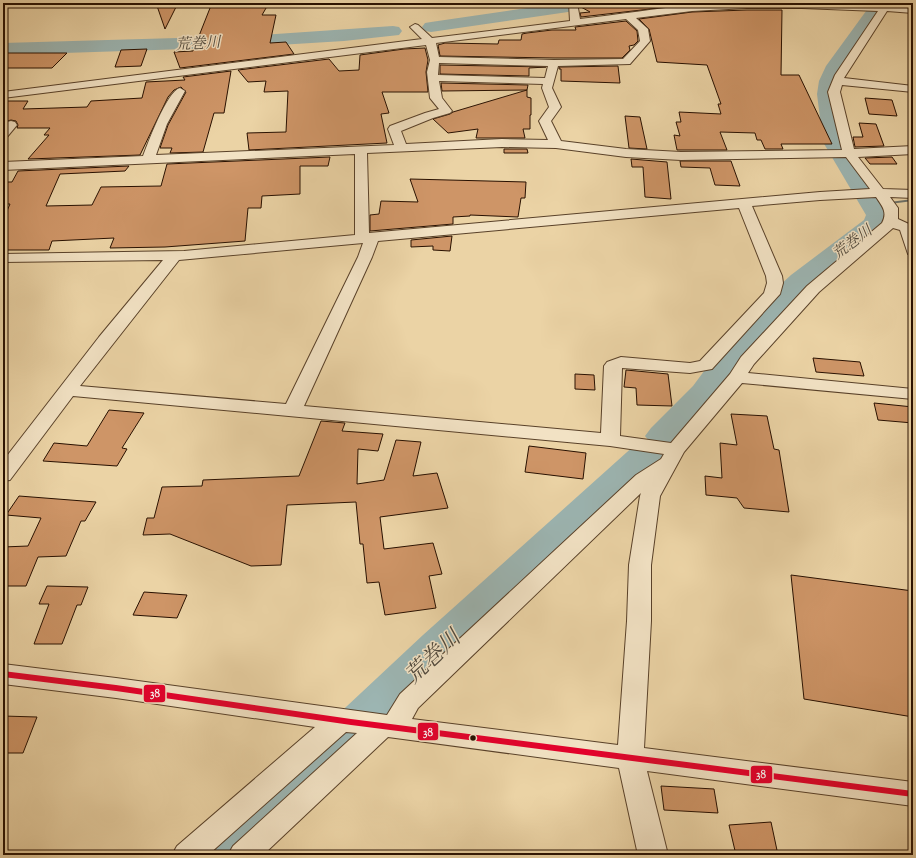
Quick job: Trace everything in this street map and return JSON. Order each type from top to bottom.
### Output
[{"type":"street","points":[[573,3],[574,19],[577,22]]},
{"type":"street","points":[[3,95],[577,22],[723,6],[803,4],[886,6],[913,10]]},
{"type":"street","points":[[653,855],[630,757],[639,621],[640,565],[644,526],[650,496],[672,456],[737,377],[747,361],[813,289],[877,235],[892,217],[891,208],[844,153],[834,92],[840,75],[886,6]]},
{"type":"street","points":[[435,60],[554,63],[626,62],[645,40],[643,29],[628,16]]},
{"type":"street","points":[[402,148],[394,129],[429,115],[446,111],[436,98],[432,72],[435,60],[430,41],[415,27]]},
{"type":"street","points":[[554,63],[547,88],[555,107],[545,121],[556,144]]},
{"type":"street","points":[[433,78],[549,81]]},
{"type":"street","points":[[838,81],[913,89]]},
{"type":"street","points":[[148,160],[162,124],[180,91]]},
{"type":"street","points":[[3,166],[502,142],[556,144],[626,153],[681,156],[844,153],[913,150]]},
{"type":"street","points":[[293,410],[365,257],[367,238],[360,150]]},
{"type":"street","points":[[3,258],[175,255],[820,196],[879,193],[913,194]]},
{"type":"street","points":[[610,440],[614,366],[621,362],[690,368],[706,365],[772,294],[776,284],[774,276],[744,203]]},
{"type":"street","points":[[890,221],[906,228],[913,251]]},
{"type":"street","points":[[3,475],[105,341],[175,255]]},
{"type":"street","points":[[737,377],[913,394]]},
{"type":"street","points":[[69,390],[610,440],[672,456]]},
{"type":"street","points":[[187,855],[369,723],[409,700],[643,480],[672,456]]},
{"type":"street","points":[[3,674],[913,794]]},
{"type":"street","points":[[242,855],[369,723]]},
{"type":"building","points":[[156,3],[178,3],[165,29]]},
{"type":"building","points":[[212,3],[269,3],[262,15],[276,15],[270,43],[286,42],[294,54],[180,68],[174,52],[193,51]]},
{"type":"building","points":[[618,3],[702,3],[581,17],[580,13],[590,12],[581,7]]},
{"type":"building","points":[[782,10],[781,75],[799,75],[832,144],[781,144],[783,149],[765,149],[761,140],[757,140],[755,133],[720,132],[727,150],[677,150],[674,135],[680,136],[676,122],[681,122],[679,112],[721,114],[718,104],[721,104],[707,65],[657,62],[649,29],[639,19],[692,12]]},
{"type":"building","points":[[626,21],[637,31],[638,41],[634,45],[629,46],[630,50],[622,58],[440,56],[438,45],[445,43],[498,44],[499,40],[521,40],[522,34],[527,33],[552,30],[576,30],[575,27]]},
{"type":"building","points":[[425,48],[428,60],[426,72],[428,92],[382,92],[389,113],[381,114],[387,143],[249,150],[247,133],[286,132],[288,91],[264,92],[266,81],[248,82],[238,70],[329,59],[339,71],[359,70],[360,55],[404,49]]},
{"type":"building","points":[[147,49],[141,66],[115,67],[121,50]]},
{"type":"building","points":[[3,53],[67,53],[52,68],[3,68]]},
{"type":"building","points":[[440,65],[546,67],[529,68],[529,76],[440,74]]},
{"type":"building","points":[[618,66],[620,83],[561,81],[561,69],[559,69],[559,67]]},
{"type":"building","points":[[231,71],[224,113],[214,113],[203,152],[170,153],[172,148],[160,148],[168,125],[186,92],[181,87],[174,90],[168,97],[140,155],[28,159],[49,135],[44,135],[50,128],[17,128],[18,125],[16,121],[11,120],[7,121],[3,125],[3,101],[28,101],[23,109],[87,107],[91,101],[142,98],[146,82],[185,80],[183,77]]},
{"type":"building","points":[[441,83],[528,85],[527,90],[442,91]]},
{"type":"building","points":[[527,90],[527,97],[531,98],[531,115],[530,129],[523,129],[525,138],[476,138],[478,129],[448,133],[433,119],[453,112]]},
{"type":"building","points":[[865,98],[892,100],[897,116],[869,114]]},
{"type":"building","points":[[625,116],[640,117],[647,149],[629,148]]},
{"type":"building","points":[[859,123],[876,124],[884,146],[855,147],[853,137],[863,137]]},
{"type":"building","points":[[504,149],[527,149],[528,153],[504,153]]},
{"type":"building","points":[[330,157],[328,166],[300,166],[300,194],[262,196],[261,208],[248,208],[245,241],[165,247],[110,248],[114,238],[52,241],[49,250],[3,250],[3,220],[10,204],[3,204],[3,189],[7,182],[12,182],[18,171],[129,166],[125,171],[60,174],[46,206],[92,205],[101,187],[161,186],[167,164]]},
{"type":"building","points":[[892,157],[897,164],[870,164],[865,158]]},
{"type":"building","points":[[631,159],[667,162],[671,199],[645,197],[643,167],[632,167]]},
{"type":"building","points":[[680,161],[731,161],[740,186],[715,185],[710,168],[681,167]]},
{"type":"building","points":[[410,179],[526,182],[525,198],[521,198],[518,217],[470,215],[453,217],[453,224],[370,231],[370,215],[379,214],[381,201],[418,202]]},
{"type":"building","points":[[452,236],[450,251],[433,250],[433,246],[411,247],[411,240]]},
{"type":"building","points":[[813,358],[860,362],[864,376],[816,372]]},
{"type":"building","points":[[626,370],[668,374],[672,406],[637,405],[636,388],[624,387]]},
{"type":"building","points":[[575,374],[594,375],[595,390],[575,389]]},
{"type":"building","points":[[874,403],[913,407],[913,423],[878,420]]},
{"type":"building","points":[[109,410],[144,413],[122,448],[127,449],[117,466],[43,461],[54,443],[87,446]]},
{"type":"building","points":[[731,414],[767,416],[774,449],[779,450],[789,512],[744,508],[737,498],[706,495],[705,476],[722,478],[720,443],[737,445]]},
{"type":"building","points":[[321,421],[345,423],[342,431],[383,434],[378,451],[358,449],[357,484],[384,480],[396,440],[421,442],[413,476],[437,473],[448,508],[380,517],[384,549],[433,543],[442,574],[429,576],[436,608],[385,615],[379,582],[367,583],[363,544],[360,544],[356,502],[287,505],[281,565],[251,566],[170,534],[143,535],[147,518],[154,518],[162,487],[202,486],[203,480],[299,476]]},
{"type":"building","points":[[529,446],[586,453],[583,479],[525,472]]},
{"type":"building","points":[[19,496],[96,502],[85,521],[81,521],[66,556],[38,557],[26,586],[3,586],[3,547],[28,546],[41,518],[6,515]]},
{"type":"building","points":[[791,575],[913,591],[913,717],[804,699]]},
{"type":"building","points":[[47,586],[88,587],[81,605],[77,605],[62,644],[34,644],[49,604],[39,604]]},
{"type":"building","points":[[144,592],[187,595],[177,618],[133,615]]},
{"type":"building","points":[[3,716],[37,717],[23,753],[3,753]]},
{"type":"building","points":[[661,786],[714,789],[718,813],[664,810]]},
{"type":"building","points":[[771,822],[778,855],[736,855],[729,825]]},
{"type":"waterway","name":"荒巻川","points":[[431,27],[568,7]]},
{"type":"waterway","name":"荒巻川","points":[[663,436],[705,393],[753,326],[801,281],[876,224],[879,215],[834,142],[827,94],[829,81],[836,66],[875,11]]},
{"type":"waterway","name":"荒巻川","points":[[3,49],[247,42],[393,31]]},
{"type":"waterway","points":[[874,205],[913,200]]},
{"type":"waterway","name":"荒巻川","points":[[212,855],[348,735],[439,647],[649,452]]},
{"type":"transit line","name":"38","points":[[3,674],[116,688],[351,722],[913,794]]}]
